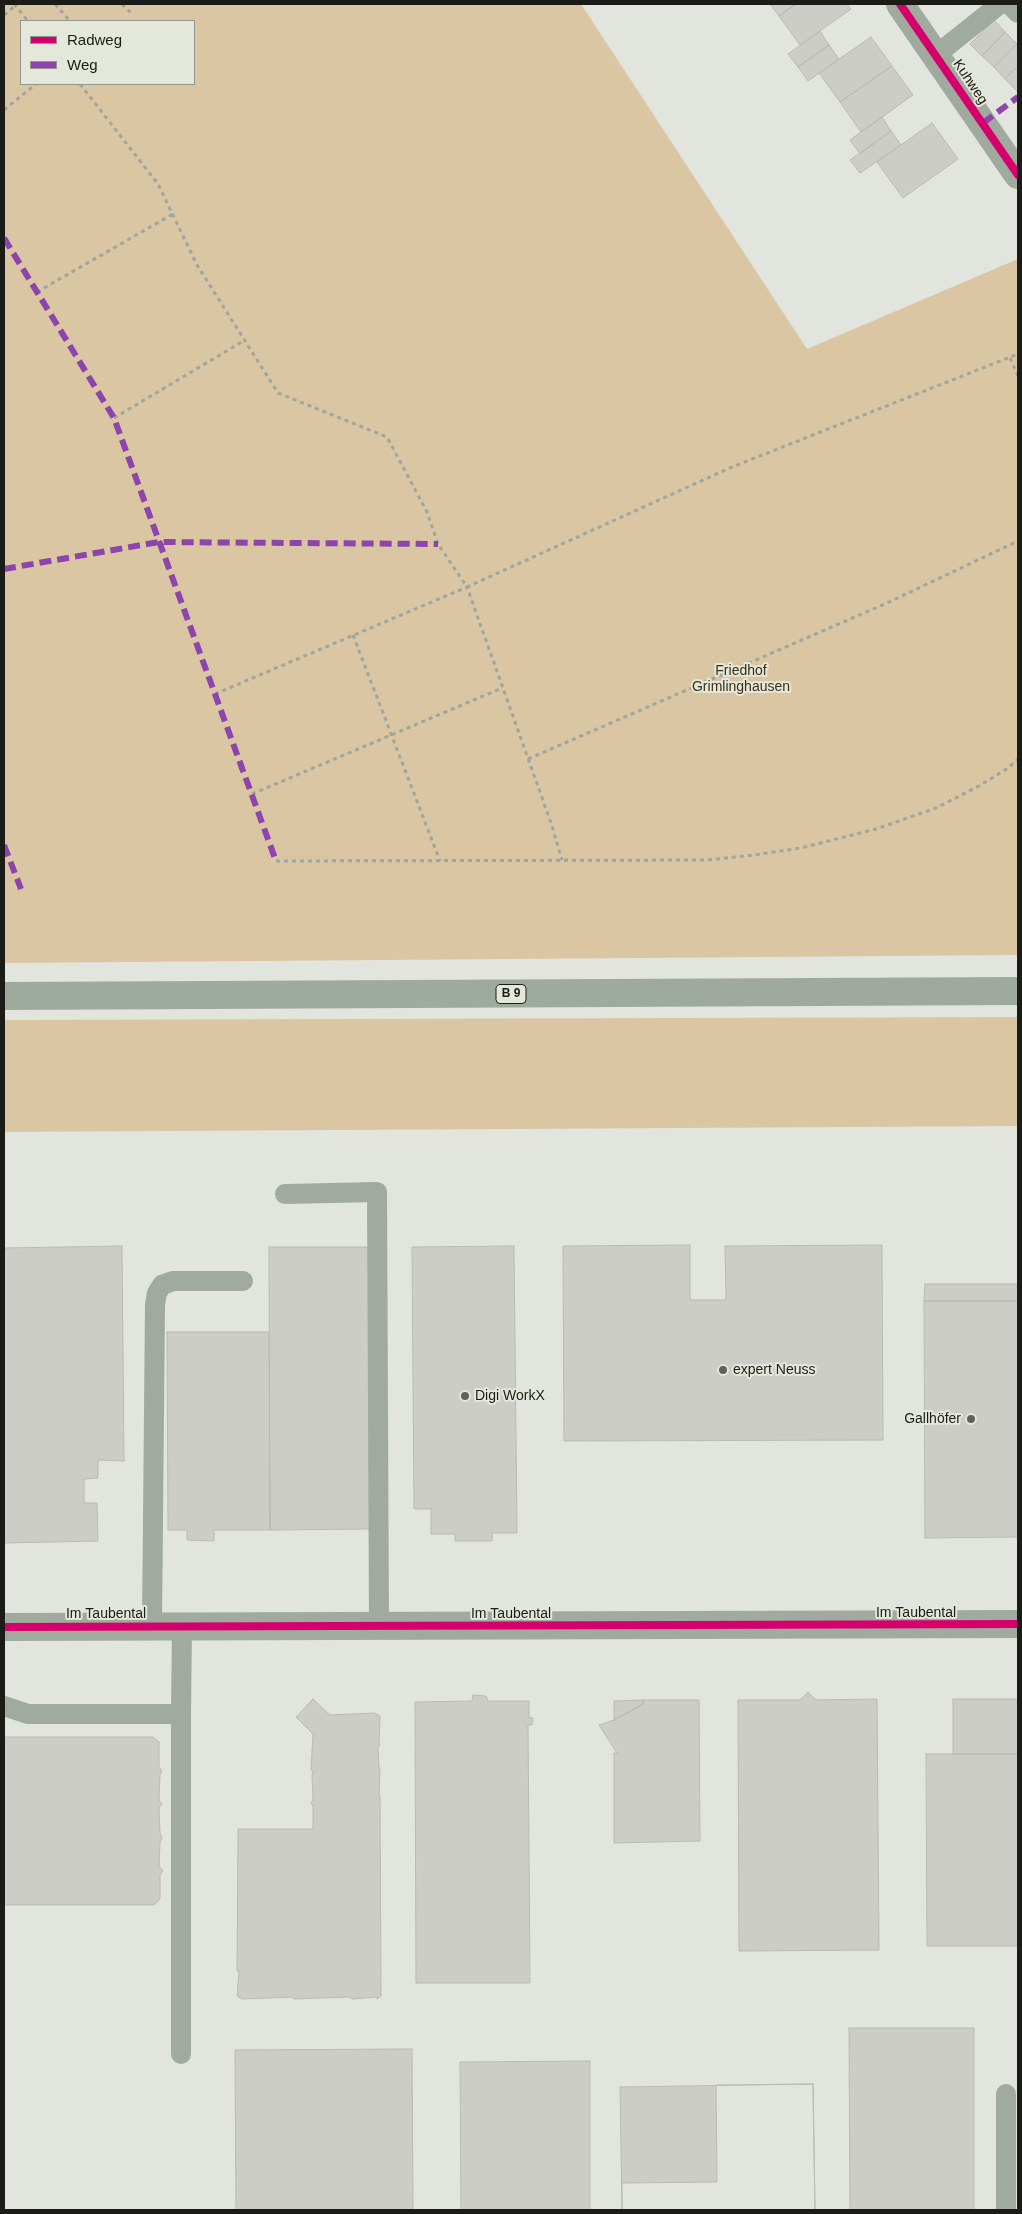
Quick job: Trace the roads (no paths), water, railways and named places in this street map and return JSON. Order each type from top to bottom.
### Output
[{"type":"main road","name":"B 9","points":[[4,996],[1018,991]]},
{"type":"street","name":"Kuhweg","points":[[900,4],[1018,175]]},
{"type":"street","name":"Im Taubental","points":[[4,1626],[1018,1624]]},
{"type":"lane","points":[[936,55],[1000,4]]},
{"type":"lane","points":[[1009,4],[1018,13]]},
{"type":"lane","points":[[285,1194],[377,1192],[379,1626]]},
{"type":"lane","points":[[152,1626],[155,1304],[157,1293],[162,1285],[173,1281],[243,1281]]},
{"type":"lane","points":[[181,2054],[182,1626]]},
{"type":"lane","points":[[4,1706],[28,1714],[181,1714]]},
{"type":"lane","points":[[1006,2094],[1006,2210]]},
{"type":"place","name":"expert Neuss","points":[[723,1370]]},
{"type":"place","name":"Digi WorkX","points":[[465,1396]]},
{"type":"place","name":"Gallhöfer","points":[[971,1419]]},
{"type":"park label","name":"Friedhof Grimlinghausen","points":[[741,680]]}]
